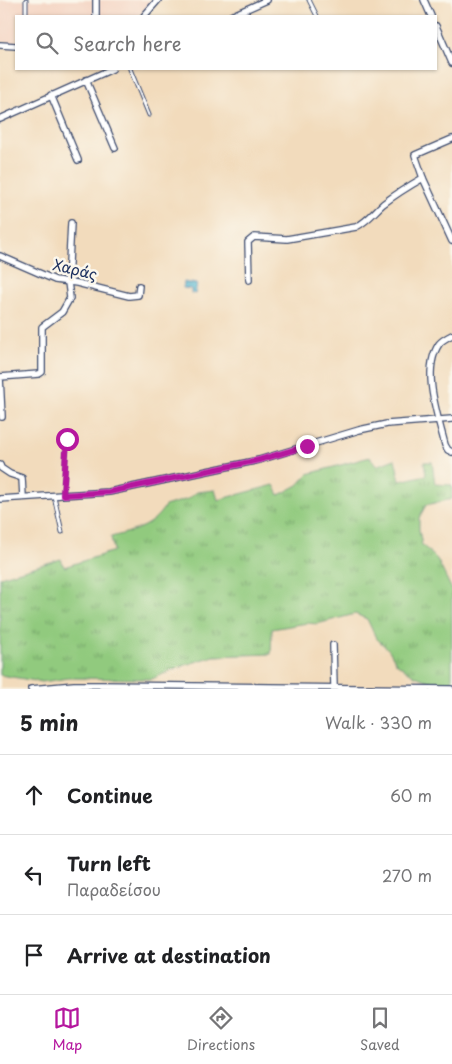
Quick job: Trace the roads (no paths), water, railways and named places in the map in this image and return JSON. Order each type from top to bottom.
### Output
[{"type":"street","points":[[96,0],[96,15]]},
{"type":"street","points":[[145,15],[158,0]]},
{"type":"street","points":[[233,15],[267,0]]},
{"type":"street","points":[[424,0],[431,15]]},
{"type":"street","points":[[437,28],[452,63]]},
{"type":"street","points":[[0,45],[15,46]]},
{"type":"street","points":[[94,76],[99,70]]},
{"type":"street","points":[[0,118],[109,70]]},
{"type":"street","points":[[86,80],[115,148]]},
{"type":"street","points":[[50,95],[78,160]]},
{"type":"street","points":[[452,139],[415,155],[423,178],[452,241]]},
{"type":"street","points":[[249,280],[248,242],[254,237],[287,240],[356,227],[366,222],[383,205],[405,188],[423,178]]},
{"type":"street","points":[[2,416],[0,377],[39,374],[42,372],[42,327],[62,312],[70,298],[68,282],[71,223]]},
{"type":"street","name":"Χαράς","points":[[0,256],[55,280],[77,283],[129,296],[138,295],[139,286]]},
{"type":"street","points":[[452,335],[440,343],[430,373],[445,445],[452,452]]},
{"type":"street","points":[[0,499],[109,492],[259,460],[359,430],[387,424],[452,419]]},
{"type":"street","points":[[0,465],[1,468],[10,474],[22,478],[23,497]]},
{"type":"street","points":[[333,645],[334,686]]},
{"type":"street","points":[[31,689],[334,686],[451,689]]},
{"type":"lane","points":[[26,0],[26,15]]},
{"type":"lane","points":[[310,0],[316,15]]},
{"type":"lane","points":[[130,70],[149,115]]},
{"type":"lane","points":[[63,495],[67,439]]},
{"type":"lane","points":[[54,495],[62,532]]},
{"type":"water","points":[[184,282],[197,284],[195,294],[191,293],[191,289],[183,288]]}]
